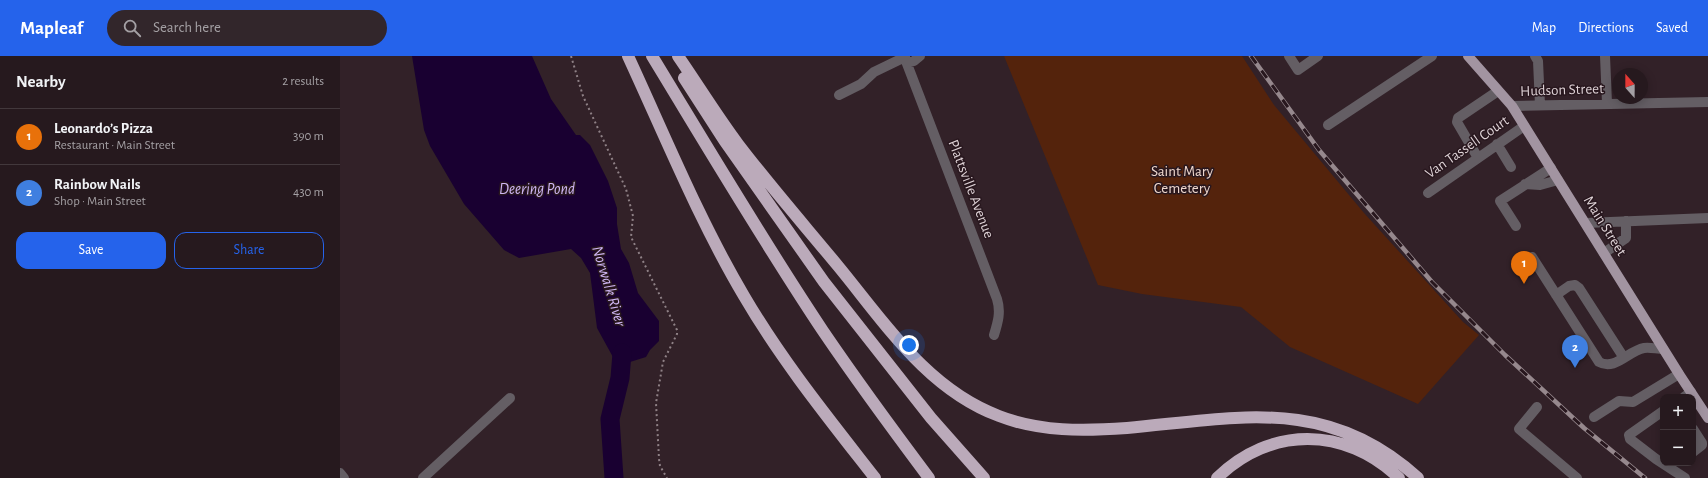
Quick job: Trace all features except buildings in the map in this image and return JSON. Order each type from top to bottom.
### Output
[{"type":"highway","points":[[628,56],[705,223],[744,297],[789,365],[875,478]]},
{"type":"highway","points":[[652,56],[781,266],[823,330],[929,478]]},
{"type":"highway","points":[[671,56],[724,140],[824,282],[913,396],[984,478]]},
{"type":"highway","points":[[678,56],[738,144],[911,355],[945,387],[970,402],[998,416],[1015,422],[1030,426],[1063,430],[1118,429],[1244,418],[1293,418],[1323,425],[1354,435],[1397,460],[1418,478]]},
{"type":"highway","points":[[1217,478],[1228,467],[1256,449],[1282,441],[1313,438],[1342,444],[1358,450],[1383,465],[1399,478]]},
{"type":"main road","name":"Main Street","points":[[1468,56],[1512,106],[1679,374],[1687,394]]},
{"type":"main road","name":"Main Street","points":[[1696,405],[1708,418]]},
{"type":"street","points":[[839,95],[861,84],[874,72],[905,59],[914,61],[920,56]]},
{"type":"street","points":[[1289,56],[1298,70],[1318,56]]},
{"type":"street","points":[[1328,124],[1432,56]]},
{"type":"street","points":[[1535,56],[1538,61],[1540,105]]},
{"type":"street","points":[[1605,56],[1607,103]]},
{"type":"street","name":"Plattsville Avenue","points":[[905,59],[1000,308],[999,321],[994,335]]},
{"type":"street","points":[[1478,158],[1457,122],[1458,118],[1498,91]]},
{"type":"street","name":"Hudson Street","points":[[1512,106],[1708,102]]},
{"type":"street","name":"Van Tassell Court","points":[[1428,193],[1524,126]]},
{"type":"street","points":[[1497,144],[1511,167]]},
{"type":"street","points":[[1516,226],[1500,201],[1551,168]]},
{"type":"street","points":[[1525,184],[1540,185],[1558,180]]},
{"type":"street","points":[[1586,223],[1708,218]]},
{"type":"street","points":[[1604,253],[1626,238],[1626,221]]},
{"type":"street","points":[[1532,257],[1599,362],[1606,365],[1613,364],[1644,348],[1663,349]]},
{"type":"street","points":[[1556,295],[1569,286],[1575,285],[1579,288],[1624,358]]},
{"type":"street","points":[[1594,417],[1619,401],[1633,402],[1679,374]]},
{"type":"street","points":[[423,478],[510,398]]},
{"type":"street","points":[[1537,407],[1519,429],[1577,478]]},
{"type":"street","points":[[1660,413],[1628,434],[1630,439],[1656,459],[1660,460]]},
{"type":"street","points":[[1696,434],[1702,445],[1696,450]]},
{"type":"street","points":[[1675,466],[1685,478]]},
{"type":"street","points":[[340,473],[344,478]]},
{"type":"path","points":[[570,56],[583,96],[626,188],[633,216],[631,237],[677,330],[677,334],[661,370],[656,403],[660,466],[668,478]]},
{"type":"green space","name":"Saint Mary Cemetery","points":[[1004,56],[1242,56],[1274,105],[1364,213],[1463,322],[1479,335],[1418,404],[1290,347],[1241,307],[1142,294],[1098,285]]},
{"type":"water","name":"Deering Pond","points":[[412,56],[532,56],[551,99],[576,135],[580,135],[590,145],[608,181],[617,208],[617,224],[621,249],[629,263],[638,293],[659,321],[659,341],[650,350],[646,357],[630,362],[620,378],[613,373],[614,359],[597,328],[590,273],[581,258],[571,249],[519,258],[504,250],[464,204],[430,146],[424,130]]},
{"type":"waterway","name":"Norwalk River","points":[[614,478],[610,419],[620,378],[622,353]]},
{"type":"railway","points":[[1251,56],[1319,150],[1432,282],[1505,355],[1584,428],[1645,478]]},
{"type":"place","name":"Leonardo’s Pizza","points":[[1524,284]]},
{"type":"place","name":"Rainbow Nails","points":[[1575,368]]}]
